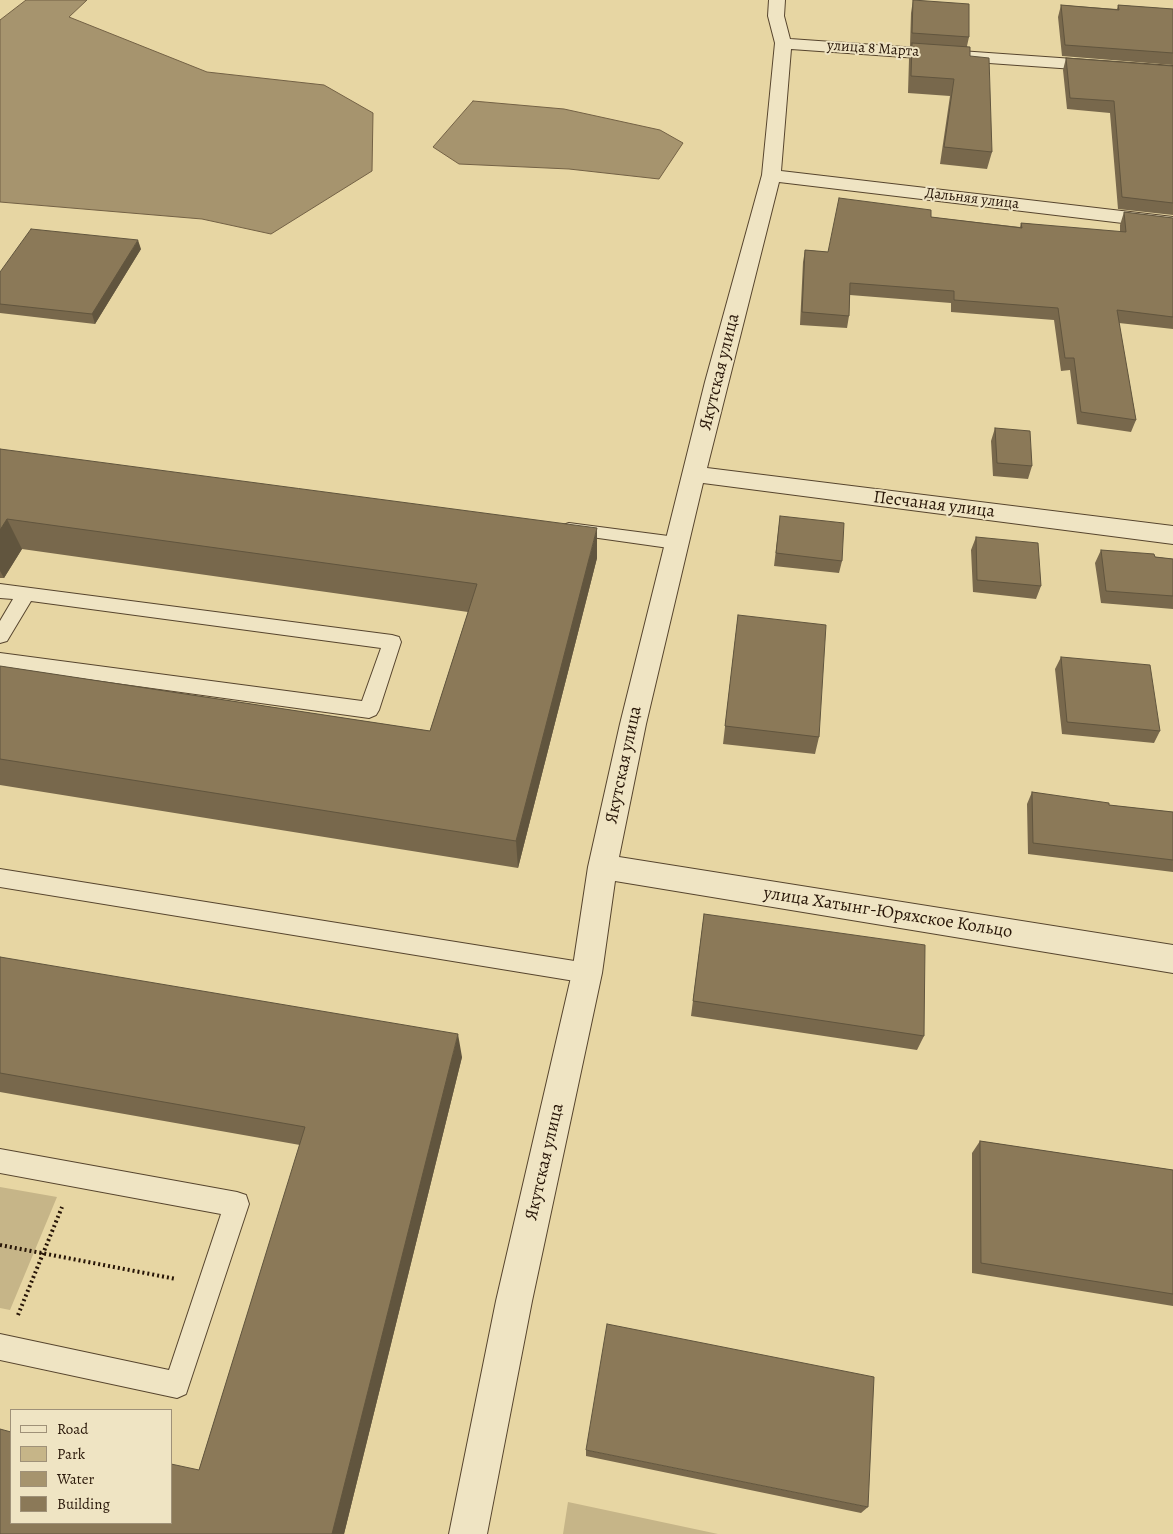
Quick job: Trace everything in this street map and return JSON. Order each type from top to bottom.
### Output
[{"type":"street","name":"Якутская улица","points":[[468,1534],[514,1301],[587,972],[602,867],[633,724],[716,382],[771,174],[783,43],[776,16],[778,0]]},
{"type":"street","name":"улица 8 Марта","points":[[783,43],[1173,72]]},
{"type":"street","name":"Дальняя улица","points":[[771,174],[1173,223]]},
{"type":"street","name":"Песчаная улица","points":[[694,474],[1173,536]]},
{"type":"street","name":"улица Хатынг-Юряхское Кольцо","points":[[602,867],[1173,959]]},
{"type":"lane","points":[[549,526],[676,543]]},
{"type":"lane","points":[[0,591],[392,642],[369,710],[0,660]]},
{"type":"lane","points":[[0,636],[26,594]]},
{"type":"lane","points":[[0,878],[587,972]]},
{"type":"lane","points":[[0,1161],[236,1204],[178,1385],[2,1347]]},
{"type":"path","points":[[2,1347],[76,1175]]},
{"type":"path","points":[[0,1245],[210,1285]]},
{"type":"green space","points":[[0,1187],[57,1197],[10,1310],[0,1308]]},
{"type":"green space","points":[[568,1502],[718,1534],[563,1534]]},
{"type":"water","points":[[26,0],[87,0],[69,17],[207,72],[324,85],[373,113],[372,171],[271,234],[202,219],[0,202],[0,20]]},
{"type":"water","points":[[473,101],[564,109],[660,130],[683,143],[659,179],[569,169],[459,164],[433,147]]},
{"type":"building","points":[[913,0],[969,4],[969,37],[912,33]]},
{"type":"building","points":[[1061,5],[1119,10],[1118,5],[1173,9],[1173,53],[1065,45]]},
{"type":"building","points":[[912,43],[970,47],[970,56],[989,58],[992,152],[944,147],[954,79],[911,76]]},
{"type":"building","points":[[1066,58],[1173,66],[1173,203],[1122,197],[1114,101],[1070,98]]},
{"type":"building","points":[[839,198],[931,210],[931,217],[1022,228],[1021,223],[1126,232],[1124,212],[1173,218],[1173,317],[1117,310],[1136,420],[1081,412],[1074,358],[1065,358],[1058,308],[954,300],[954,291],[850,283],[849,316],[802,312],[805,250],[828,252]]},
{"type":"building","points":[[31,229],[138,240],[92,314],[0,304],[0,272]]},
{"type":"building","points":[[995,428],[1030,431],[1032,466],[997,463]]},
{"type":"building","points":[[0,449],[597,528],[516,841],[0,759],[0,666],[430,731],[477,584],[7,519],[0,530]]},
{"type":"building","points":[[780,516],[844,523],[842,561],[776,553]]},
{"type":"building","points":[[976,537],[1038,543],[1041,586],[977,580]]},
{"type":"building","points":[[1101,550],[1154,554],[1155,557],[1173,559],[1173,596],[1106,591]]},
{"type":"building","points":[[738,615],[826,625],[819,737],[725,726]]},
{"type":"building","points":[[1061,657],[1150,665],[1160,731],[1067,722]]},
{"type":"building","points":[[1032,792],[1109,803],[1109,805],[1173,812],[1173,860],[1033,843]]},
{"type":"building","points":[[704,914],[925,945],[924,1036],[693,1001]]},
{"type":"building","points":[[0,957],[458,1034],[332,1534],[0,1534],[0,1429],[10,1432],[10,1524],[172,1524],[172,1464],[199,1470],[305,1127],[0,1073]]},
{"type":"building","points":[[980,1141],[1173,1170],[1173,1294],[981,1263]]},
{"type":"building","points":[[607,1324],[874,1377],[868,1507],[586,1450]]}]
